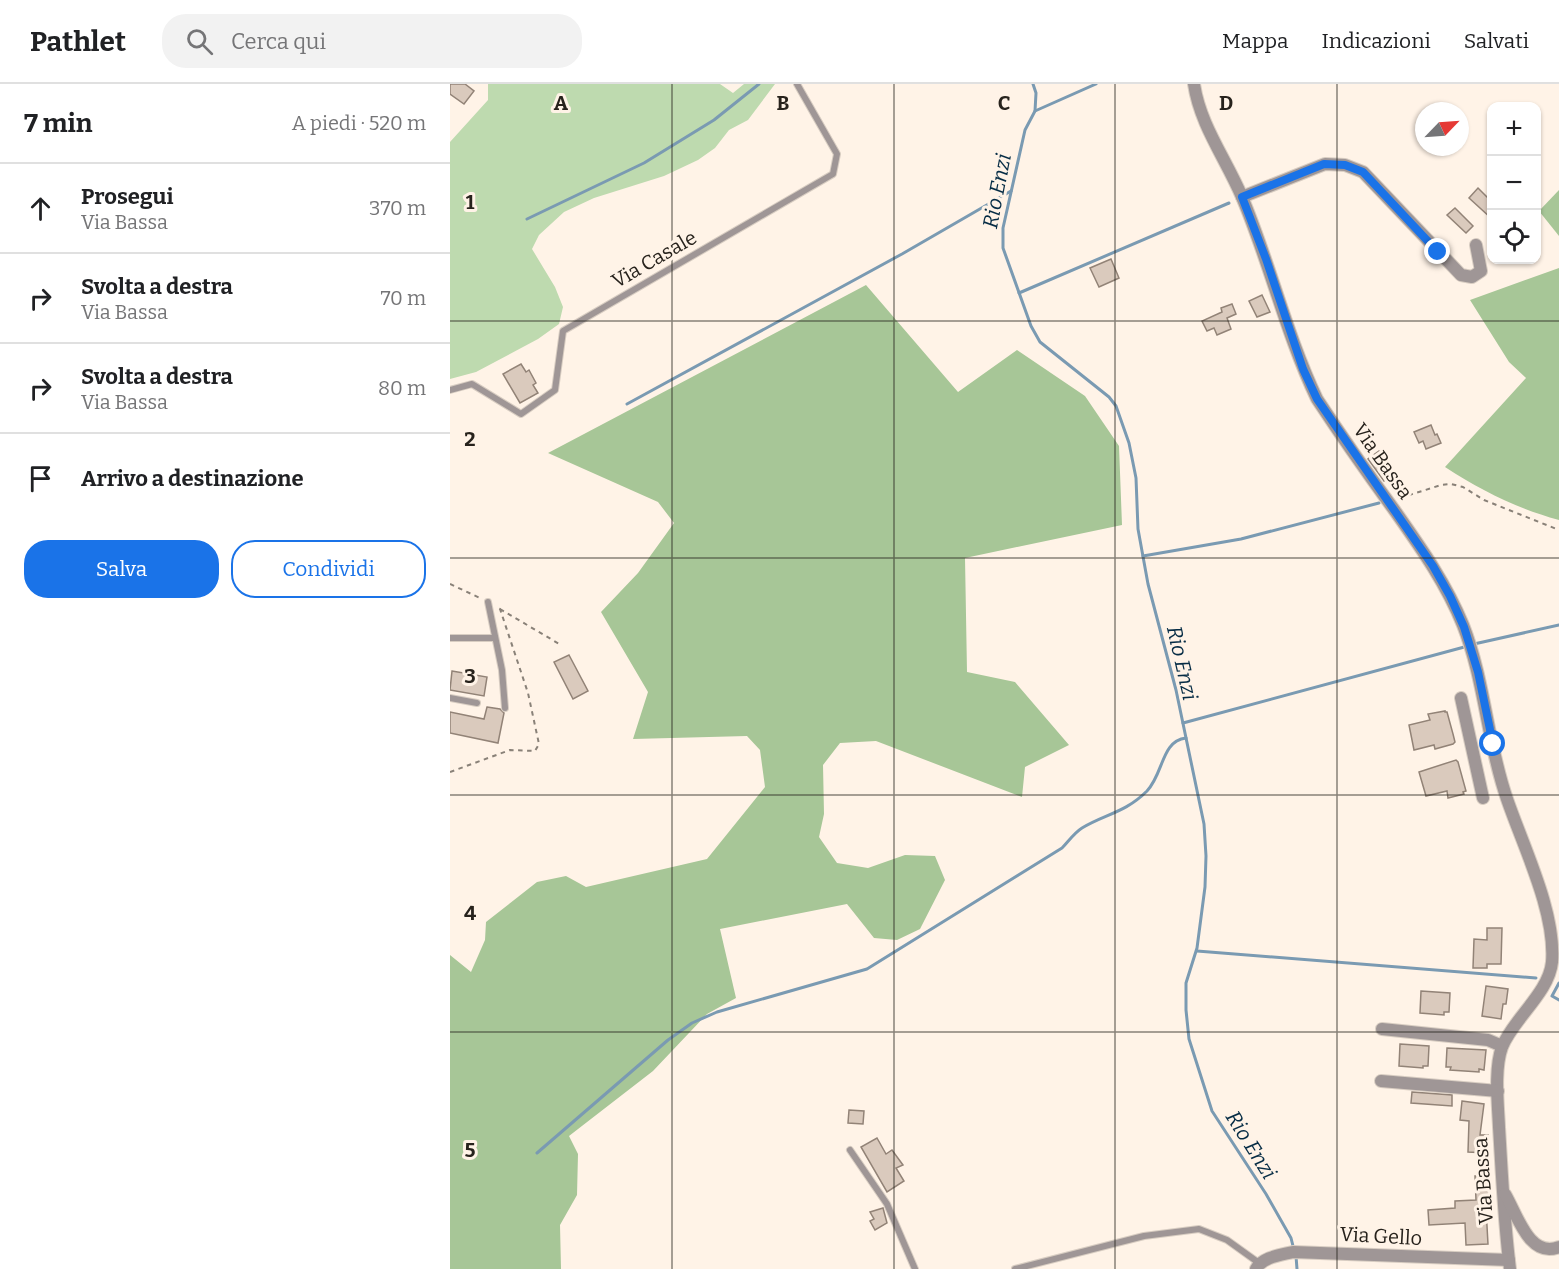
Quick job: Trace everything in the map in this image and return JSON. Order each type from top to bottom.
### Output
[{"type":"street","name":"Via Bassa","points":[[1194,84],[1203,121],[1222,154],[1242,197],[1266,259],[1303,369],[1317,399],[1433,566],[1450,596],[1478,672],[1506,796],[1539,885],[1549,927],[1552,956],[1547,977],[1502,1046],[1499,1059],[1502,1191],[1509,1265]]},
{"type":"street","points":[[1242,197],[1324,164],[1345,165],[1363,172],[1461,275],[1472,277],[1481,271],[1476,245]]},
{"type":"street","points":[[1461,698],[1483,798]]},
{"type":"street","points":[[1473,748],[1493,744]]},
{"type":"street","points":[[1382,1029],[1488,1040],[1502,1046]]},
{"type":"street","points":[[1382,1081],[1498,1091]]},
{"type":"street","points":[[1502,1191],[1527,1235],[1536,1246],[1545,1250],[1559,1247]]},
{"type":"street","name":"Via Gello","points":[[1258,1266],[1276,1256],[1296,1252],[1509,1265]]},
{"type":"lane","name":"Via Casale","points":[[450,390],[472,384],[521,414],[555,390],[563,332],[833,174],[837,154],[797,84]]},
{"type":"lane","points":[[488,602],[502,670],[505,708]]},
{"type":"lane","points":[[450,638],[495,639]]},
{"type":"lane","points":[[450,698],[477,703]]},
{"type":"lane","points":[[850,1150],[887,1204],[915,1269]]},
{"type":"lane","points":[[1015,1269],[1144,1236],[1199,1229],[1227,1240],[1258,1266]]},
{"type":"path","points":[[1388,502],[1441,484],[1451,484],[1464,487],[1484,500],[1559,530]]},
{"type":"path","points":[[500,609],[561,645]]},
{"type":"green space","points":[[488,84],[720,84],[733,93],[744,84],[775,84],[748,120],[729,130],[715,148],[698,160],[664,176],[594,198],[564,212],[539,235],[532,249],[555,287],[563,307],[559,324],[538,339],[476,372],[450,379],[450,142],[488,100]]},
{"type":"green space","points":[[1559,190],[1559,236],[1541,214],[1541,209]]},
{"type":"green space","points":[[1559,268],[1559,520],[1500,498],[1445,467],[1526,378],[1509,362],[1470,300]]},
{"type":"green space","points":[[866,285],[958,392],[1017,350],[1085,396],[1119,446],[1122,525],[965,558],[967,672],[1015,682],[1069,745],[1025,767],[1022,797],[876,741],[840,743],[823,765],[824,814],[819,837],[837,863],[868,868],[905,855],[935,856],[945,880],[920,929],[897,940],[874,938],[847,904],[720,929],[736,998],[707,1014],[653,1071],[569,1136],[578,1154],[577,1195],[560,1225],[561,1269],[450,1269],[450,955],[471,972],[485,940],[486,922],[537,882],[566,876],[586,887],[707,859],[765,787],[760,750],[747,736],[633,739],[648,692],[601,612],[638,573],[674,523],[658,502],[548,453]]},
{"type":"building","points":[[450,84],[465,84],[474,91],[464,104],[450,94]]},
{"type":"building","points":[[1478,188],[1487,197],[1487,214],[1469,198]]},
{"type":"building","points":[[1455,208],[1473,226],[1466,233],[1447,215]]},
{"type":"building","points":[[1111,259],[1119,278],[1099,287],[1090,268]]},
{"type":"building","points":[[1262,295],[1270,312],[1257,317],[1249,301]]},
{"type":"building","points":[[1232,304],[1236,314],[1227,318],[1231,329],[1217,335],[1214,328],[1207,331],[1202,321],[1222,312],[1221,308]]},
{"type":"building","points":[[521,364],[526,372],[529,370],[538,393],[520,403],[503,374]]},
{"type":"building","points":[[1431,425],[1441,443],[1426,449],[1423,441],[1419,443],[1414,432]]},
{"type":"building","points":[[1379,451],[1396,473],[1384,481],[1368,459]]},
{"type":"building","points":[[569,655],[588,691],[573,699],[554,662]]},
{"type":"building","points":[[452,671],[487,677],[484,696],[450,690]]},
{"type":"building","points":[[487,707],[500,709],[504,713],[498,743],[450,733],[450,712],[484,719]]},
{"type":"building","points":[[1445,711],[1455,742],[1435,749],[1434,745],[1414,750],[1409,725],[1430,720],[1428,714]]},
{"type":"building","points":[[1456,760],[1466,791],[1463,792],[1464,794],[1448,798],[1447,791],[1426,796],[1419,772]]},
{"type":"building","points":[[1487,928],[1502,928],[1501,964],[1487,964],[1487,968],[1473,968],[1474,939],[1487,940]]},
{"type":"building","points":[[1486,986],[1508,989],[1501,1019],[1482,1016]]},
{"type":"building","points":[[1421,991],[1450,993],[1449,1012],[1444,1012],[1444,1015],[1420,1013]]},
{"type":"building","points":[[1400,1044],[1429,1046],[1428,1066],[1423,1066],[1423,1068],[1399,1066]]},
{"type":"building","points":[[1447,1048],[1486,1050],[1484,1070],[1479,1069],[1479,1072],[1450,1070],[1451,1067],[1446,1067]]},
{"type":"building","points":[[1412,1092],[1452,1095],[1452,1106],[1411,1103]]},
{"type":"building","points":[[1462,1101],[1484,1104],[1480,1135],[1488,1135],[1487,1153],[1468,1152],[1469,1121],[1460,1120]]},
{"type":"building","points":[[849,1110],[864,1111],[863,1124],[848,1123]]},
{"type":"building","points":[[877,1138],[886,1154],[892,1150],[903,1165],[896,1168],[904,1181],[887,1192],[861,1147]]},
{"type":"building","points":[[1481,1163],[1490,1164],[1490,1208],[1486,1208],[1488,1244],[1466,1245],[1465,1223],[1429,1225],[1428,1210],[1455,1208],[1455,1201],[1476,1200],[1475,1176],[1480,1176]]},
{"type":"building","points":[[883,1208],[887,1223],[875,1230],[870,1221],[874,1219],[870,1212]]},
{"type":"waterway","points":[[527,219],[644,163],[714,120],[759,84]]},
{"type":"waterway","name":"Rio Enzi","points":[[1033,84],[1036,93],[1035,111],[1025,130],[1003,228],[1003,248],[1031,326],[1040,342],[1109,397],[1116,406],[1129,443],[1136,478],[1138,529],[1148,584],[1176,690],[1204,824],[1205,887],[1197,948],[1186,983],[1189,1039],[1212,1111],[1266,1194],[1291,1238],[1294,1250]]},
{"type":"waterway","points":[[1035,111],[1096,84]]},
{"type":"waterway","points":[[627,404],[902,254],[1011,191]]},
{"type":"waterway","points":[[1019,293],[1229,203]]},
{"type":"waterway","points":[[1143,556],[1241,539],[1379,503]]},
{"type":"waterway","points":[[1474,644],[1559,625]]},
{"type":"waterway","points":[[1183,723],[1468,646]]},
{"type":"waterway","points":[[537,1153],[668,1040],[692,1023],[717,1012],[867,969],[1062,848],[1082,828],[1131,804],[1153,784],[1167,751],[1178,740],[1186,738]]},
{"type":"waterway","points":[[1197,951],[1536,978]]},
{"type":"waterway","points":[[1559,983],[1552,996],[1559,1000]]},
{"type":"waterway","name":"Rio Enzi","points":[[1296,1256],[1297,1269]]},
{"type":"route","points":[[1438,252],[1363,172],[1345,165],[1324,164],[1242,197],[1266,259],[1303,369],[1317,399],[1433,566],[1450,596],[1464,627],[1478,672],[1493,744]]}]
